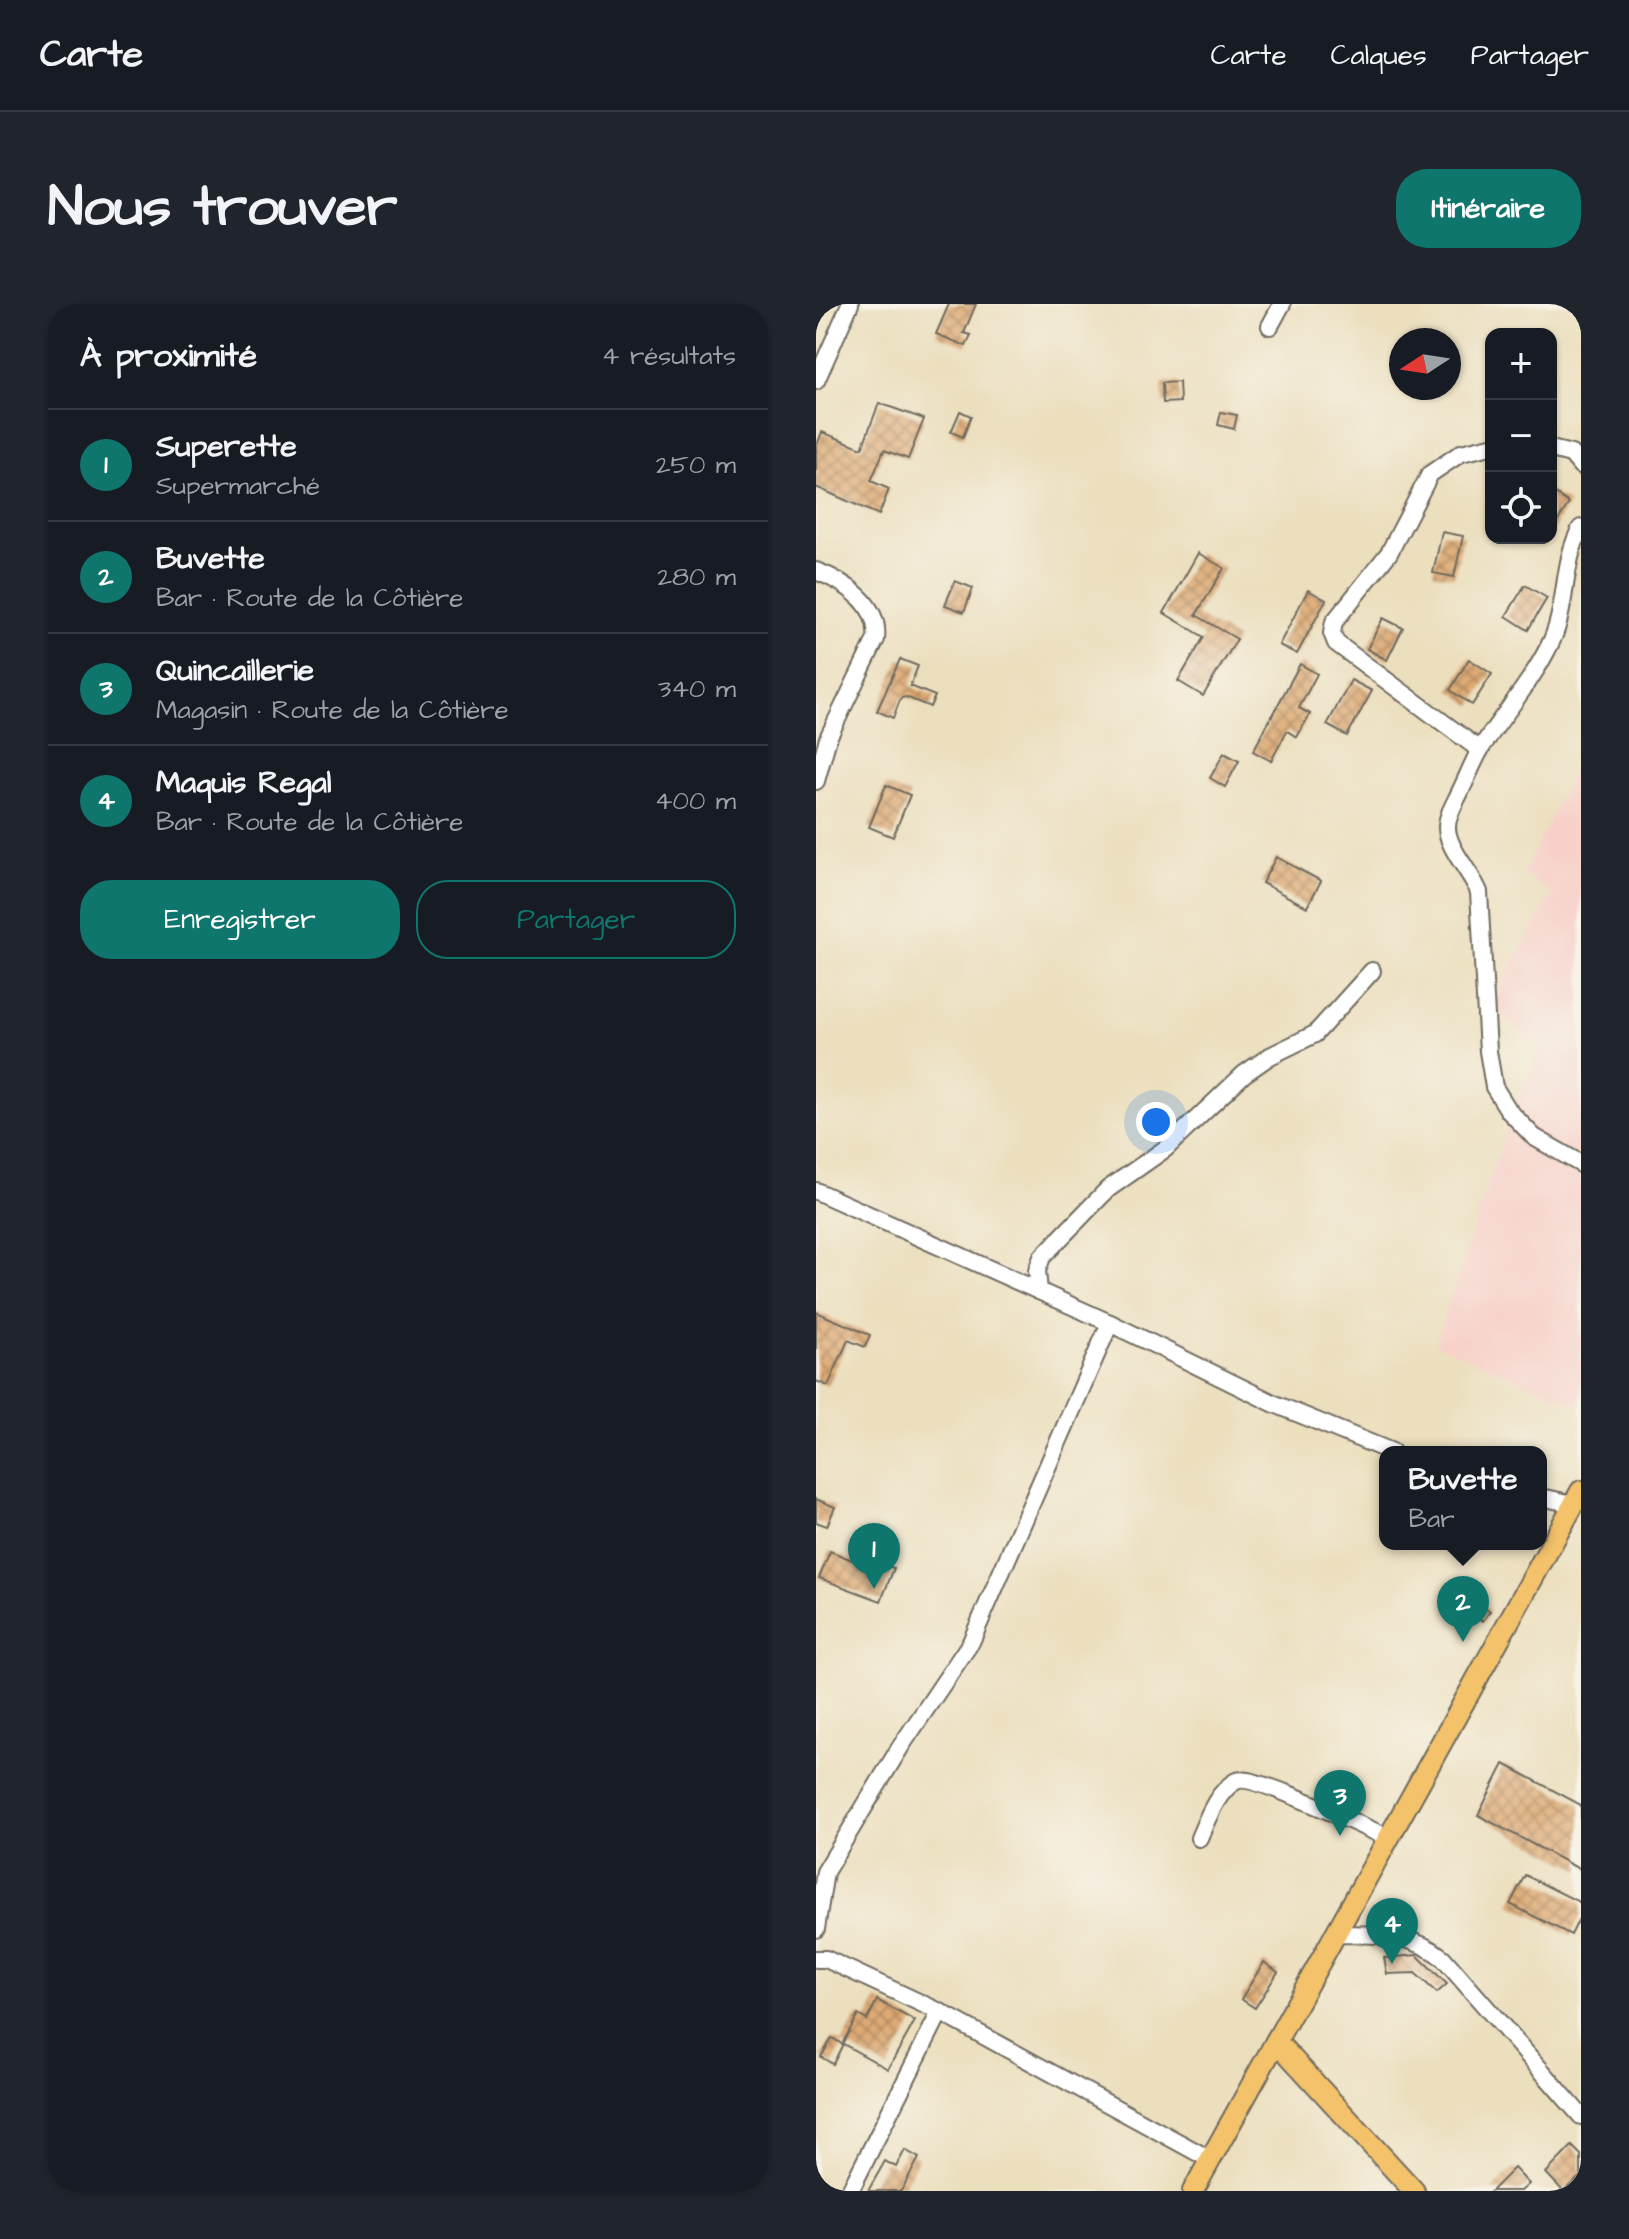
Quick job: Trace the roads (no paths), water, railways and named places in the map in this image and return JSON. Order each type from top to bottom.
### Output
[{"type":"main road","points":[[1193,2191],[1577,1497]]},
{"type":"main road","points":[[1276,2041],[1414,2191]]},
{"type":"street","points":[[816,381],[850,304]]},
{"type":"street","points":[[1270,326],[1282,304]]},
{"type":"street","points":[[1480,750],[1336,643],[1332,633],[1334,622],[1349,600],[1389,553],[1430,474],[1461,453],[1485,447]]},
{"type":"street","points":[[1557,450],[1571,454],[1581,466]]},
{"type":"street","points":[[1581,528],[1569,549],[1566,587],[1552,639],[1515,702],[1480,750],[1450,812],[1447,828],[1450,842],[1471,873],[1479,892],[1488,1051],[1494,1087],[1509,1111],[1534,1137],[1581,1164]]},
{"type":"street","points":[[816,571],[861,598],[874,612],[878,625],[876,639],[828,738],[816,781]]},
{"type":"street","points":[[1039,1291],[1037,1271],[1042,1257],[1108,1189],[1165,1149],[1244,1074],[1270,1056],[1315,1034],[1372,971]]},
{"type":"street","points":[[816,1191],[1110,1323],[1275,1404],[1379,1447]]},
{"type":"street","points":[[816,1929],[825,1872],[901,1746],[971,1642],[1110,1323]]},
{"type":"street","points":[[1547,1497],[1577,1497]]},
{"type":"street","points":[[1199,1838],[1216,1802],[1236,1781],[1245,1780],[1278,1790],[1387,1837]]},
{"type":"street","points":[[1333,1934],[1386,1935],[1428,1945],[1443,1958],[1581,2116]]},
{"type":"street","points":[[816,1959],[826,1959],[940,2012],[1211,2160]]},
{"type":"street","points":[[850,2191],[940,2012]]},
{"type":"place","name":"Superette","points":[[874,1589]]},
{"type":"place","name":"Buvette","points":[[1463,1642]]},
{"type":"place","name":"Quincaillerie","points":[[1340,1836]]},
{"type":"place","name":"Maquis Regal","points":[[1392,1964]]}]
